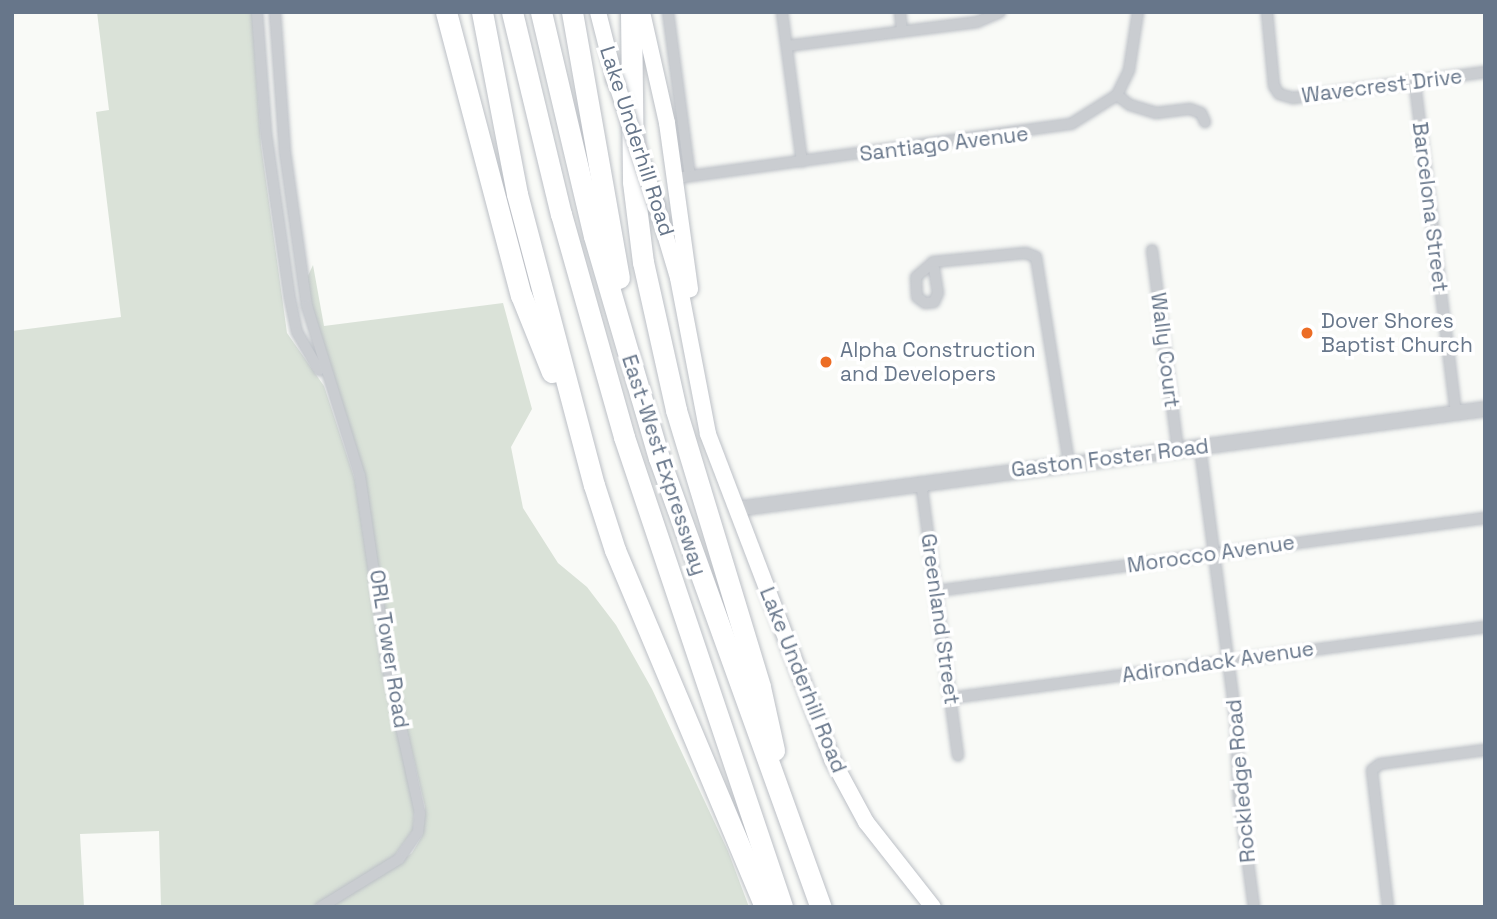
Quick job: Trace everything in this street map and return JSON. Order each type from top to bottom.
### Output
[{"type":"highway","points":[[446,12],[521,295],[583,447]]},
{"type":"highway","points":[[482,12],[517,194],[583,447],[615,550],[765,907]]},
{"type":"highway","name":"East-West Expressway","points":[[512,12],[561,214],[624,437],[782,907]]},
{"type":"highway","name":"East-West Expressway","points":[[541,12],[591,223],[626,346],[699,575],[821,907]]},
{"type":"highway","points":[[572,12],[621,291],[626,346]]},
{"type":"highway","points":[[631,12],[633,181],[643,262],[676,410],[773,733],[778,784]]},
{"type":"main road","name":"Lake Underhill Road","points":[[598,12],[615,79],[678,278],[708,434],[736,509],[832,759],[866,822],[933,907]]},
{"type":"main road","name":"Lake Underhill Road","points":[[642,12],[683,177],[708,434]]},
{"type":"street","name":"ORL Tower Road","points":[[257,12],[260,60],[284,260],[297,332],[330,387]]},
{"type":"street","name":"ORL Tower Road","points":[[275,12],[277,58],[299,258],[313,331],[360,476],[388,668],[420,814],[418,832],[399,859],[321,907]]},
{"type":"street","name":"Lake Underhill Road","points":[[668,12],[683,177]]},
{"type":"street","points":[[782,12],[802,162]]},
{"type":"street","points":[[900,12],[902,31]]},
{"type":"street","points":[[787,46],[977,22],[1000,12]]},
{"type":"street","points":[[1138,12],[1129,69],[1117,95],[1130,105],[1156,113],[1201,113],[1205,122]]},
{"type":"street","name":"Wavecrest Drive","points":[[1267,12],[1279,94],[1293,98],[1415,84],[1485,72]]},
{"type":"street","points":[[260,60],[277,58]]},
{"type":"street","name":"Barcelona Street","points":[[1415,84],[1456,413]]},
{"type":"street","name":"Santiago Avenue","points":[[683,177],[1044,131],[1083,118],[1117,95]]},
{"type":"street","name":"Wally Court","points":[[1153,250],[1178,450]]},
{"type":"street","points":[[933,262],[1026,253],[1036,257],[1069,464]]},
{"type":"street","points":[[284,260],[299,258]]},
{"type":"street","name":"Gaston Foster Road","points":[[736,509],[921,482],[1485,409]]},
{"type":"street","name":"Rockledge Road","points":[[1200,447],[1228,661],[1254,907]]},
{"type":"street","name":"Greenland Street","points":[[921,482],[958,756]]},
{"type":"street","name":"Morocco Avenue","points":[[936,591],[1485,518]]},
{"type":"street","name":"Adirondack Avenue","points":[[951,698],[1485,627]]},
{"type":"street","points":[[1388,907],[1371,778],[1380,764],[1485,750]]},
{"type":"shaded area","points":[[97,12],[252,12],[261,145],[287,333],[324,386],[355,480],[385,679],[415,799],[413,830],[392,859],[312,907],[161,907],[159,831],[80,834],[84,907],[12,907],[12,331],[121,317],[96,112],[109,110]]},
{"type":"shaded area","points":[[313,265],[324,326],[503,303],[532,409],[511,447],[523,508],[558,563],[587,587],[616,625],[652,689],[728,851],[749,907],[331,907],[412,853],[422,836],[425,807],[393,671],[364,474],[317,332],[307,278]]},
{"type":"place","name":"Dover Shores Baptist Church","points":[[1307,333]]},
{"type":"place","name":"Alpha Construction and Developers","points":[[826,362]]}]
